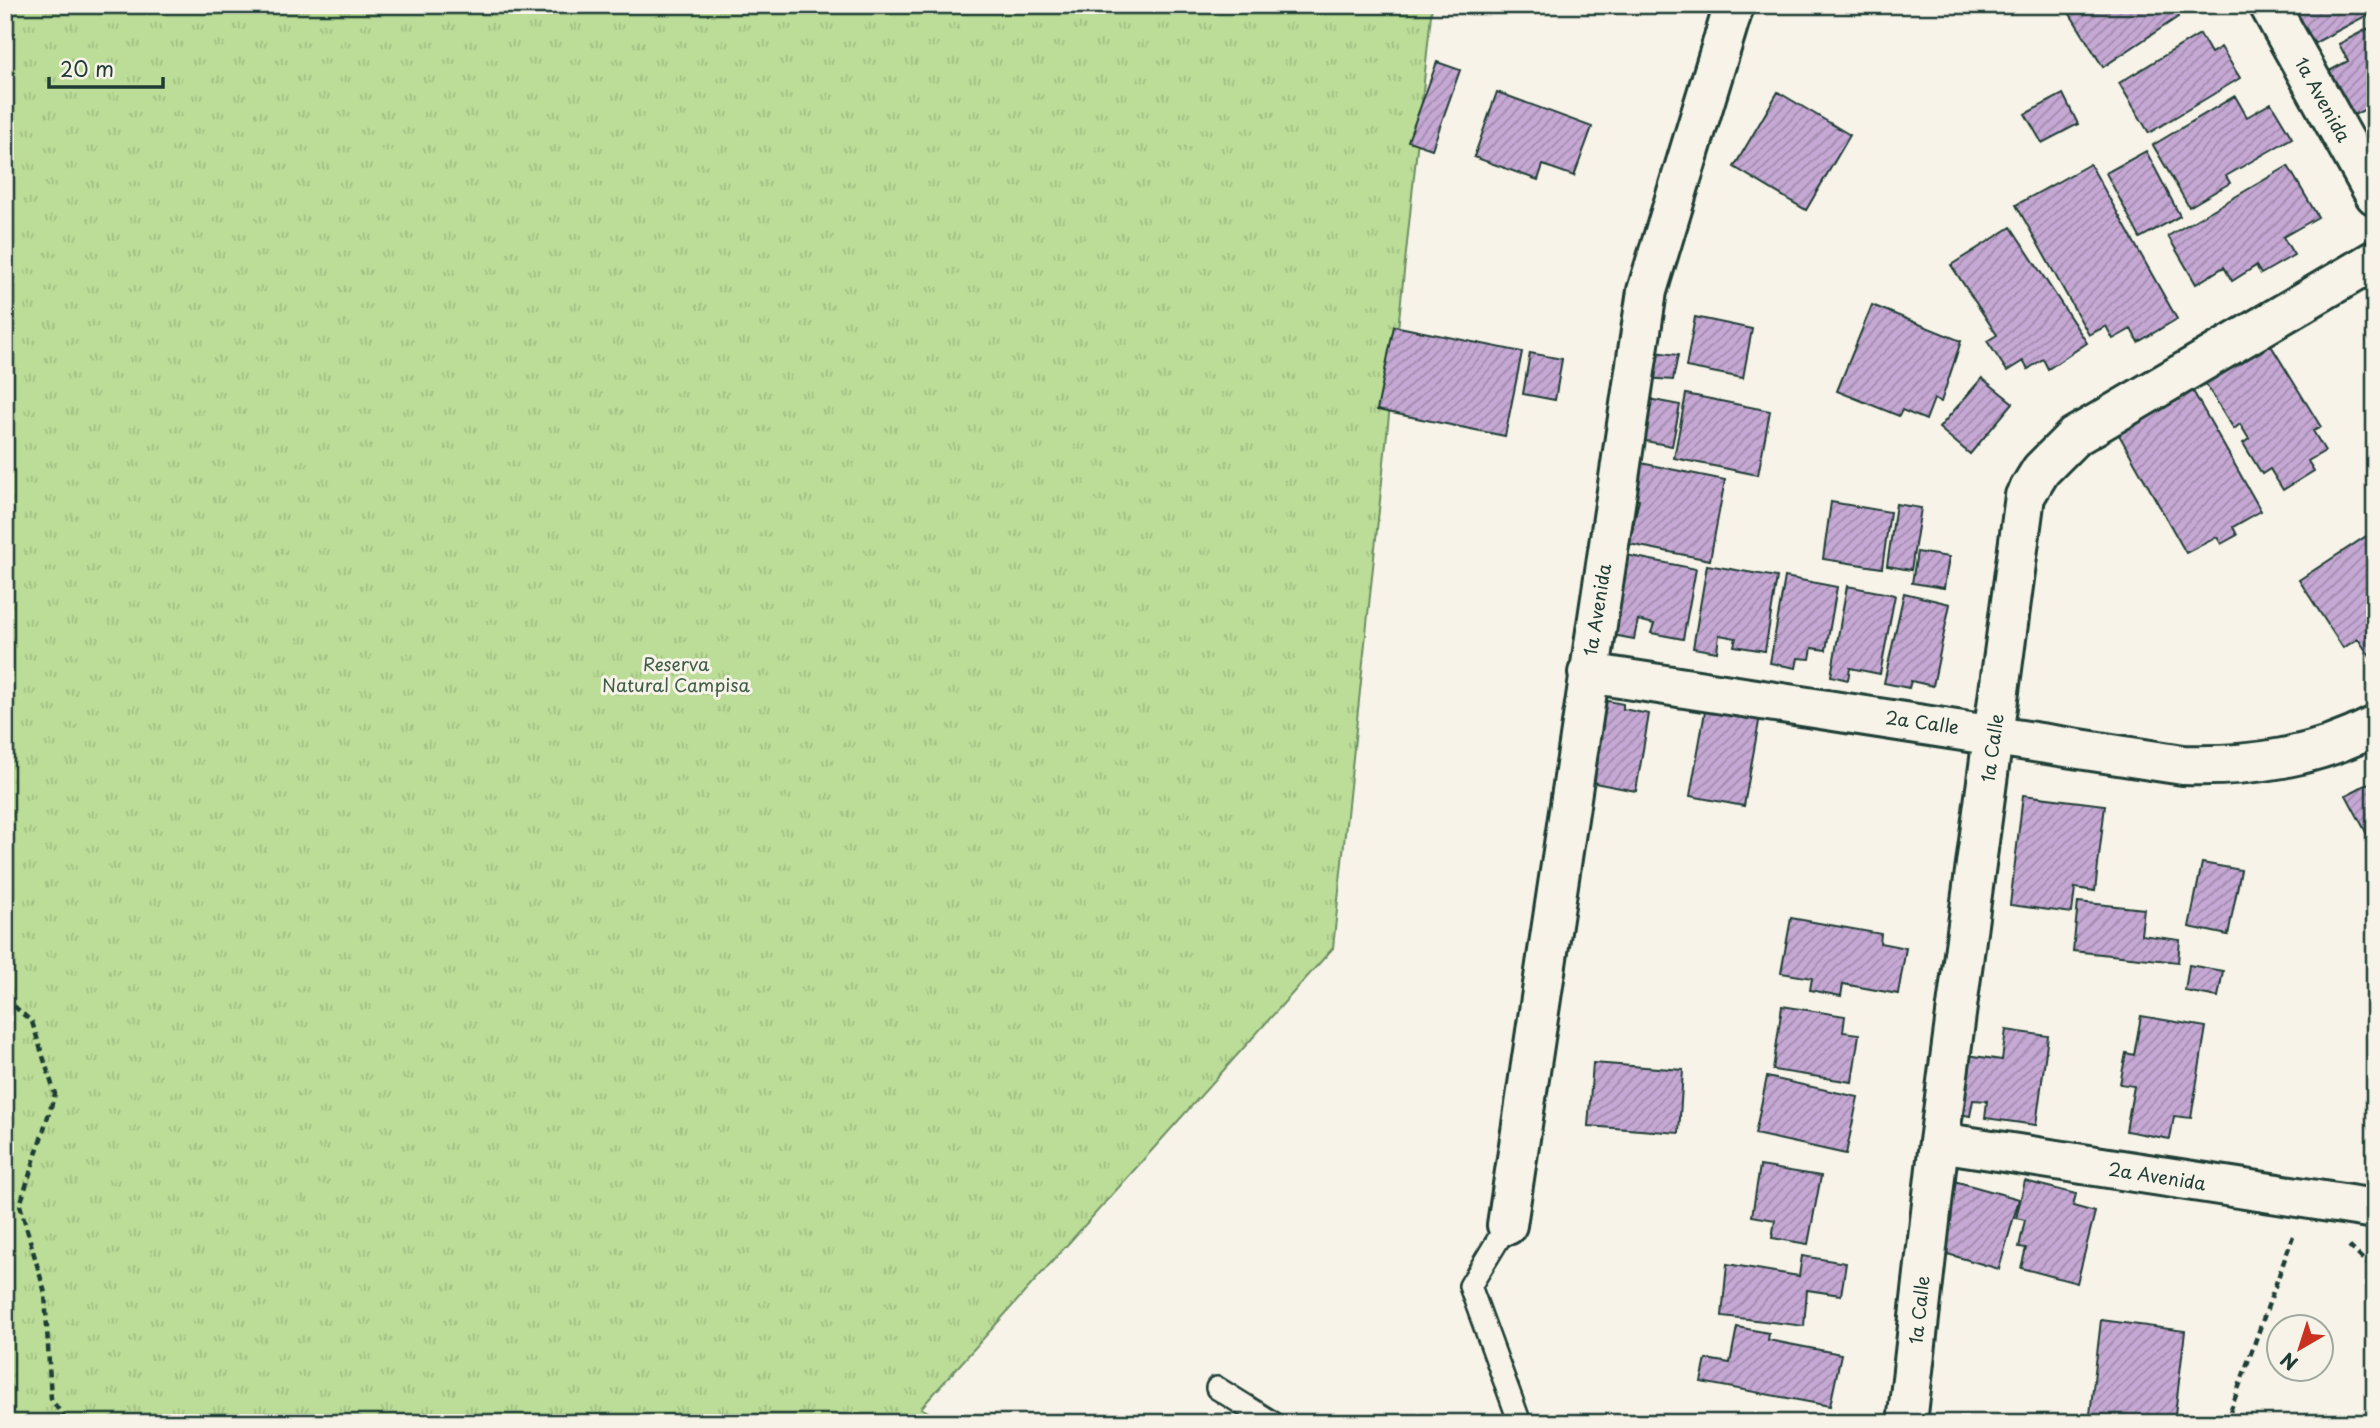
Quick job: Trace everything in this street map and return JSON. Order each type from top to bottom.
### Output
[{"type":"street","name":"1a Avenida","points":[[1507,1225],[1647,291],[1734,5]]},
{"type":"street","name":"1a Avenida","points":[[2269,5],[2375,195]]},
{"type":"street","name":"1a Calle","points":[[1908,1423],[1939,1142],[2025,496],[2041,470],[2074,437],[2375,260]]},
{"type":"street","name":"2a Calle","points":[[1588,673],[2183,765],[2234,766],[2286,759],[2375,726]]},
{"type":"street","name":"2a Avenida","points":[[1939,1142],[2306,1201],[2375,1209]]},
{"type":"lane","points":[[1507,1225],[1470,1286],[1520,1423]]},
{"type":"lane","points":[[1217,1388],[1273,1423]]},
{"type":"path","points":[[5,998],[32,1022],[55,1094],[20,1205],[46,1293],[51,1399],[68,1423]]},
{"type":"path","points":[[2226,1423],[2306,1201]]},
{"type":"path","points":[[2345,1241],[2375,1271]]},
{"type":"green space","name":"Reserva Natural Campisa","points":[[5,5],[1432,5],[1333,948],[921,1408],[948,1423],[5,1423]]},
{"type":"building","points":[[2183,5],[2174,11],[2178,17],[2103,67],[2065,6]]},
{"type":"building","points":[[2290,5],[2375,5],[2375,17],[2370,20],[2367,15],[2309,46]]},
{"type":"building","points":[[2375,25],[2375,104],[2345,120],[2320,76],[2348,61],[2339,44]]},
{"type":"building","points":[[2200,34],[2211,53],[2221,47],[2240,78],[2149,133],[2119,83]]},
{"type":"building","points":[[1437,62],[1460,70],[1432,149],[1408,141]]},
{"type":"building","points":[[1497,92],[1592,127],[1574,176],[1543,165],[1538,180],[1474,157]]},
{"type":"building","points":[[1778,92],[1850,135],[1806,210],[1734,167]]},
{"type":"building","points":[[2063,94],[2078,124],[2042,143],[2025,114]]},
{"type":"building","points":[[2235,96],[2247,117],[2271,103],[2292,138],[2226,176],[2230,183],[2189,207],[2153,145]]},
{"type":"building","points":[[2146,151],[2180,216],[2140,238],[2106,173]]},
{"type":"building","points":[[2090,164],[2177,319],[2138,342],[2131,329],[2113,339],[2106,326],[2089,335],[2016,205]]},
{"type":"building","points":[[2288,166],[2318,217],[2283,237],[2294,255],[2261,274],[2256,266],[2232,281],[2224,267],[2196,284],[2168,236]]},
{"type":"building","points":[[2011,227],[2087,343],[2048,369],[2043,359],[2028,369],[2023,361],[2007,371],[1987,341],[1997,335],[1951,265]]},
{"type":"building","points":[[1872,305],[1961,341],[1941,402],[1934,399],[1926,420],[1902,410],[1899,416],[1837,391]]},
{"type":"building","points":[[1695,317],[1752,329],[1743,378],[1686,367]]},
{"type":"building","points":[[1394,326],[1522,352],[1505,436],[1377,410]]},
{"type":"building","points":[[2267,339],[2321,427],[2313,431],[2325,451],[2308,461],[2314,471],[2283,490],[2270,469],[2262,474],[2243,443],[2249,439],[2240,424],[2234,429],[2202,378]]},
{"type":"building","points":[[1647,351],[1678,355],[1673,380],[1644,378]]},
{"type":"building","points":[[1530,353],[1562,359],[1555,400],[1523,394]]},
{"type":"building","points":[[1982,378],[2013,403],[1970,454],[1939,428]]},
{"type":"building","points":[[2189,384],[2261,511],[2233,527],[2237,535],[2221,544],[2217,537],[2186,553],[2114,426]]},
{"type":"building","points":[[1686,394],[1770,411],[1758,475],[1674,458]]},
{"type":"building","points":[[1643,398],[1680,405],[1672,446],[1635,439]]},
{"type":"building","points":[[1621,459],[1725,480],[1710,560],[1629,544],[1639,500],[1614,495]]},
{"type":"building","points":[[1831,502],[1890,512],[1882,568],[1823,559]]},
{"type":"building","points":[[1896,504],[1921,508],[1911,570],[1887,566]]},
{"type":"building","points":[[2368,535],[2375,546],[2375,664],[2358,639],[2343,648],[2299,580]]},
{"type":"building","points":[[1917,552],[1949,557],[1944,588],[1912,583]]},
{"type":"building","points":[[1626,555],[1696,569],[1683,639],[1651,633],[1654,624],[1638,620],[1634,639],[1602,633]]},
{"type":"building","points":[[1707,565],[1777,577],[1765,651],[1734,646],[1736,638],[1719,635],[1717,652],[1693,648]]},
{"type":"building","points":[[1785,577],[1837,587],[1826,650],[1812,648],[1810,659],[1798,658],[1796,668],[1770,663]]},
{"type":"building","points":[[1847,586],[1895,595],[1880,674],[1850,668],[1848,680],[1831,676]]},
{"type":"building","points":[[1904,593],[1950,604],[1933,686],[1911,681],[1909,688],[1884,683]]},
{"type":"building","points":[[1589,697],[1623,704],[1623,709],[1649,714],[1636,791],[1584,781]]},
{"type":"building","points":[[1706,706],[1760,716],[1744,806],[1690,796]]},
{"type":"building","points":[[2375,780],[2375,849],[2346,795]]},
{"type":"building","points":[[2023,795],[2105,805],[2095,891],[2075,888],[2072,913],[2010,905]]},
{"type":"building","points":[[2202,863],[2241,870],[2228,935],[2189,927]]},
{"type":"building","points":[[2078,902],[2144,909],[2141,935],[2180,940],[2178,962],[2073,951]]},
{"type":"building","points":[[1791,918],[1881,934],[1880,943],[1906,948],[1898,994],[1843,984],[1841,996],[1810,990],[1812,978],[1781,973]]},
{"type":"building","points":[[2189,965],[2223,971],[2218,997],[2185,991]]},
{"type":"building","points":[[1782,1006],[1845,1016],[1843,1032],[1859,1034],[1852,1082],[1773,1070]]},
{"type":"building","points":[[2141,1016],[2206,1027],[2191,1118],[2174,1116],[2170,1139],[2126,1131],[2134,1086],[2120,1084],[2126,1053],[2134,1055]]},
{"type":"building","points":[[2006,1030],[2048,1036],[2036,1125],[1985,1118],[1987,1101],[1973,1100],[1970,1116],[1955,1113],[1953,1053],[2002,1060]]},
{"type":"building","points":[[1593,1063],[1683,1070],[1679,1133],[1588,1126]]},
{"type":"building","points":[[1767,1077],[1858,1097],[1846,1154],[1755,1134]]},
{"type":"building","points":[[1760,1166],[1821,1176],[1808,1244],[1772,1238],[1775,1220],[1752,1216]]},
{"type":"building","points":[[1954,1181],[2019,1199],[1999,1269],[1934,1250]]},
{"type":"building","points":[[2025,1181],[2076,1194],[2073,1206],[2095,1212],[2077,1283],[2021,1268],[2026,1248],[2019,1247],[2025,1220],[2016,1218]]},
{"type":"building","points":[[1802,1256],[1846,1263],[1841,1295],[1807,1290],[1804,1326],[1722,1316],[1727,1264],[1799,1276]]},
{"type":"building","points":[[2101,1320],[2185,1331],[2174,1423],[2089,1423]]},
{"type":"building","points":[[1737,1327],[1769,1333],[1768,1340],[1841,1354],[1830,1406],[1701,1382],[1706,1359],[1730,1363]]}]
